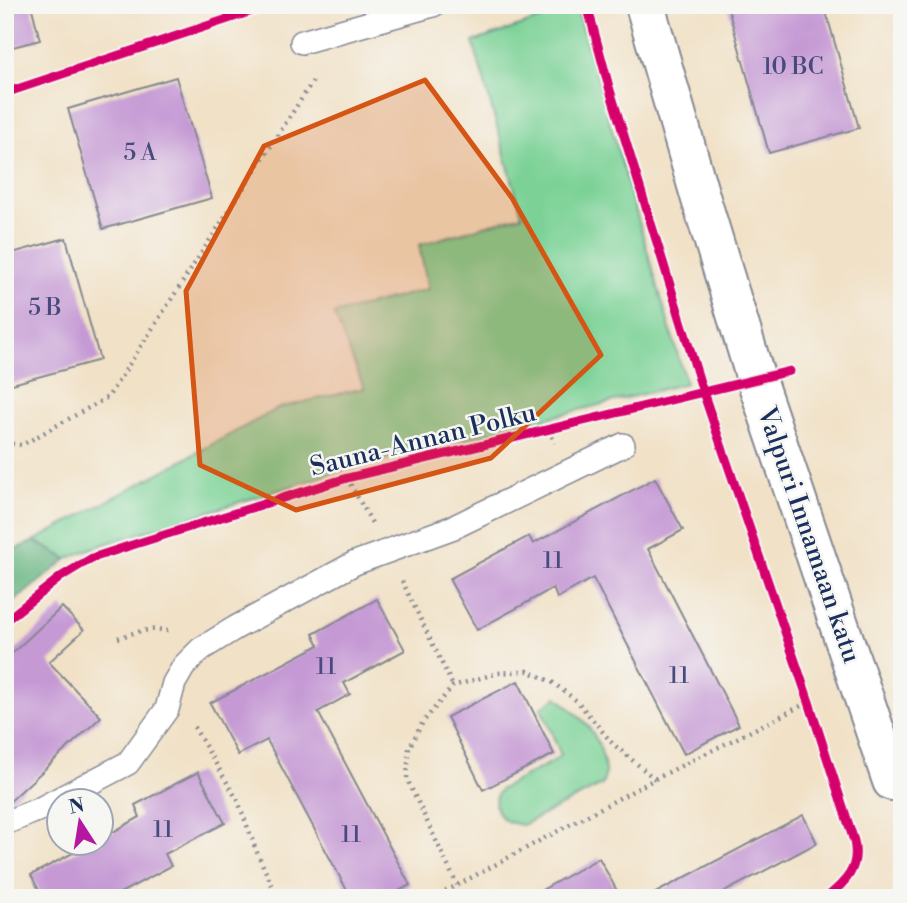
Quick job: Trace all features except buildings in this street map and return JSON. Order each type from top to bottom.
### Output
[{"type":"street","name":"Valpuri Innamaan katu","points":[[645,5],[756,379],[892,781]]},
{"type":"lane","points":[[302,42],[433,5]]},
{"type":"lane","points":[[5,823],[40,809],[128,763],[167,709],[174,683],[184,666],[201,649],[234,628],[355,563],[454,527],[624,445]]},
{"type":"path","points":[[5,443],[22,445],[108,397],[313,81]]},
{"type":"path","points":[[118,638],[142,630],[165,630],[188,637],[201,649]]},
{"type":"path","points":[[457,885],[407,779],[409,748],[423,722],[453,686],[498,673],[528,671],[552,682],[577,701],[612,743],[655,779]]},
{"type":"path","points":[[805,689],[813,714]]},
{"type":"path","points":[[433,898],[655,779],[809,702]]},
{"type":"path","points":[[167,709],[196,728],[238,801],[256,850],[279,898]]},
{"type":"highlighted area","points":[[425,80],[512,198],[601,355],[491,458],[296,510],[200,465],[186,291],[264,146]]},
{"type":"green space","points":[[577,10],[686,383],[346,469],[92,548],[67,559],[34,541],[279,408],[364,388],[334,314],[428,289],[419,245],[522,215],[473,42],[552,15]]},
{"type":"green space","points":[[34,541],[67,559],[5,609],[5,554]]},
{"type":"green space","points":[[557,697],[586,723],[596,738],[604,766],[604,781],[602,785],[523,825],[509,822],[501,817],[495,801],[501,789],[561,755],[541,708]]},
{"type":"cycle path","points":[[5,93],[270,5]]},
{"type":"cycle path","points":[[587,5],[609,87],[703,392],[854,841],[855,859],[850,874],[826,898]]},
{"type":"cycle path","name":"Sauna-Annan Polku","points":[[5,621],[62,576],[92,558],[129,546],[347,478],[790,371]]}]
